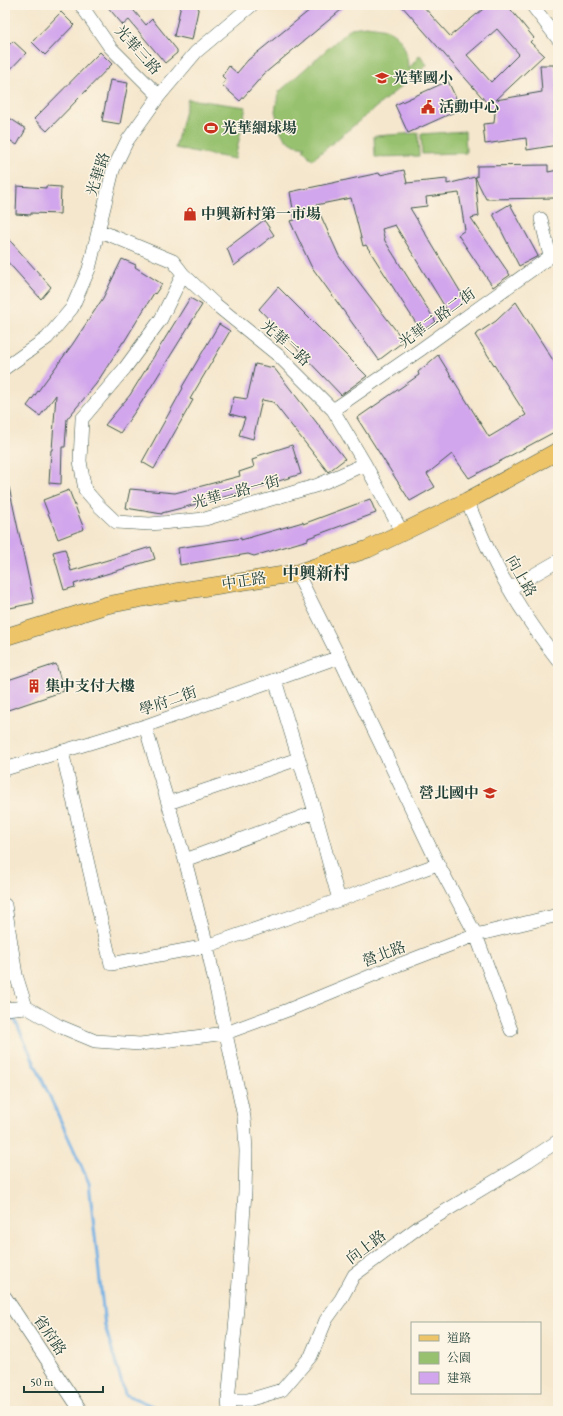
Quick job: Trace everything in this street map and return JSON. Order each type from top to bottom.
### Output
[{"type":"main road","name":"中正路","points":[[5,637],[107,605],[175,592],[297,573],[368,550],[467,501],[558,451]]},
{"type":"street","name":"光華三路","points":[[81,5],[110,47],[159,96]]},
{"type":"street","name":"光華路","points":[[5,368],[47,338],[72,308],[89,269],[113,170],[127,141],[159,96],[196,52],[252,5]]},
{"type":"street","points":[[532,5],[558,40]]},
{"type":"street","points":[[541,219],[554,253]]},
{"type":"street","name":"光華二路","points":[[98,230],[173,261],[183,274],[215,304],[279,356],[334,410],[402,532]]},
{"type":"street","name":"光華二路二街","points":[[334,410],[554,253]]},
{"type":"street","name":"光華二路一街","points":[[183,274],[161,319],[125,368],[82,419],[80,461],[82,476],[85,490],[99,506],[116,522],[150,524],[205,519],[318,486],[365,464]]},
{"type":"street","name":"向上路","points":[[467,501],[490,554],[509,589],[535,630],[558,660]]},
{"type":"street","points":[[509,589],[558,561]]},
{"type":"street","points":[[297,573],[438,864],[476,936],[511,1030]]},
{"type":"street","name":"學府二街","points":[[5,768],[145,726],[339,657]]},
{"type":"street","points":[[276,680],[339,900]]},
{"type":"street","points":[[145,726],[185,860],[207,946],[244,1117],[246,1151],[245,1192],[229,1405]]},
{"type":"street","points":[[62,751],[111,964],[207,946],[438,864]]},
{"type":"street","points":[[168,803],[298,759]]},
{"type":"street","points":[[185,860],[315,812]]},
{"type":"street","points":[[5,905],[16,975],[26,1007],[5,1009]]},
{"type":"street","name":"營北路","points":[[26,1007],[59,1026],[95,1041],[140,1044],[226,1033],[288,1010],[385,970],[476,936],[558,915]]},
{"type":"street","name":"向上路","points":[[229,1405],[282,1390],[311,1356],[326,1320],[341,1299],[354,1275],[419,1227],[528,1161],[558,1141]]},
{"type":"street","name":"省府路","points":[[5,1297],[81,1411]]},
{"type":"green space","points":[[366,26],[385,29],[400,40],[407,57],[408,70],[420,55],[427,65],[312,160],[303,149],[305,147],[295,145],[285,139],[280,130],[275,111],[279,92],[351,28]]},
{"type":"green space","name":"光華網球場","points":[[188,99],[246,107],[235,159],[175,148]]},
{"type":"green space","points":[[465,131],[466,153],[422,154],[421,134]]},
{"type":"green space","points":[[418,133],[419,156],[375,157],[374,136]]},
{"type":"building","points":[[106,5],[129,5],[146,25],[152,19],[177,50],[177,53],[165,63],[129,20],[123,25]]},
{"type":"building","points":[[181,5],[199,5],[192,40],[174,36]]},
{"type":"building","points":[[316,5],[347,5],[264,74],[240,101],[222,85],[226,80],[222,76],[229,66],[237,73],[248,60]]},
{"type":"building","points":[[401,5],[422,5],[450,36],[488,5],[507,5],[534,38],[530,42],[544,55],[496,100],[542,92],[540,65],[554,65],[558,85],[558,145],[527,150],[526,138],[485,144],[483,124],[494,123],[495,112]],"holes":[[[497,29],[519,54],[491,82],[467,55]]]},
{"type":"building","points":[[61,12],[74,25],[45,55],[32,42]]},
{"type":"building","points":[[13,41],[26,53],[5,75],[5,49]]},
{"type":"building","points":[[100,52],[112,64],[47,131],[34,119]]},
{"type":"building","points":[[110,80],[128,83],[120,124],[102,121]]},
{"type":"building","name":"活動中心","points":[[448,81],[461,109],[408,133],[395,105]]},
{"type":"building","points":[[5,115],[26,129],[17,145],[5,137]]},
{"type":"building","points":[[548,165],[548,172],[558,170],[558,198],[486,199],[475,177],[477,177],[477,166]]},
{"type":"building","points":[[404,170],[407,183],[447,179],[447,184],[475,177],[479,216],[471,218],[510,275],[493,287],[458,235],[465,230],[459,193],[426,197],[427,206],[410,208],[466,301],[448,312],[395,225],[382,229],[385,241],[436,322],[421,331],[366,245],[363,246],[351,198],[316,205],[339,256],[404,341],[379,360],[311,266],[290,221],[295,220],[290,192],[379,173],[380,175]]},
{"type":"building","points":[[17,186],[46,188],[46,186],[61,187],[60,214],[16,214]]},
{"type":"building","points":[[510,204],[538,256],[519,266],[493,214]]},
{"type":"building","points":[[264,220],[274,235],[234,266],[227,248]]},
{"type":"building","points":[[5,235],[51,287],[41,299],[5,259]]},
{"type":"building","points":[[122,259],[136,265],[135,267],[162,284],[155,294],[154,293],[96,384],[67,419],[65,447],[62,447],[61,484],[49,483],[56,395],[40,416],[27,406],[72,345],[103,298]]},
{"type":"building","points":[[278,287],[367,376],[341,395],[259,309]]},
{"type":"building","points":[[190,298],[202,305],[141,403],[120,433],[105,425],[130,395]]},
{"type":"building","points":[[516,302],[558,368],[558,430],[469,478],[452,454],[427,474],[435,487],[410,501],[357,418],[419,375],[418,372],[438,355],[489,437],[526,415],[475,335],[496,321]]},
{"type":"building","points":[[219,324],[230,331],[190,399],[193,400],[154,469],[142,462],[183,388],[182,387]]},
{"type":"building","points":[[255,364],[274,368],[345,459],[328,472],[273,402],[262,400],[253,439],[239,435],[245,418],[230,414],[234,397],[247,399]]},
{"type":"building","points":[[292,445],[301,474],[247,491],[162,514],[126,508],[130,489],[175,493],[240,476],[239,472],[254,467],[252,460],[258,458],[257,456]]},
{"type":"building","points":[[5,487],[9,487],[34,603],[5,609]]},
{"type":"building","points":[[69,490],[84,529],[58,539],[43,500]]},
{"type":"building","points":[[370,499],[376,513],[308,538],[308,540],[254,556],[248,554],[180,565],[178,548],[241,538],[241,540],[303,522],[303,524]]},
{"type":"building","points":[[151,547],[155,559],[74,584],[75,587],[64,590],[53,552],[65,549],[71,571]]},
{"type":"building","name":"集中支付大樓","points":[[56,664],[64,691],[5,711],[5,681]]},
{"type":"waterway","points":[[5,1023],[14,1018],[89,1183],[105,1326],[125,1394],[164,1411]]},
{"type":"place","name":"光華國小","points":[[382,78]]},
{"type":"place","name":"活動中心","points":[[428,107]]},
{"type":"place","name":"光華網球場","points":[[211,128]]},
{"type":"place","name":"中興新村第一市場","points":[[190,214]]},
{"type":"place","name":"集中支付大樓","points":[[34,686]]},
{"type":"place","name":"營北國中","points":[[490,793]]},
{"type":"district","name":"中興新村","points":[[316,573]]}]
